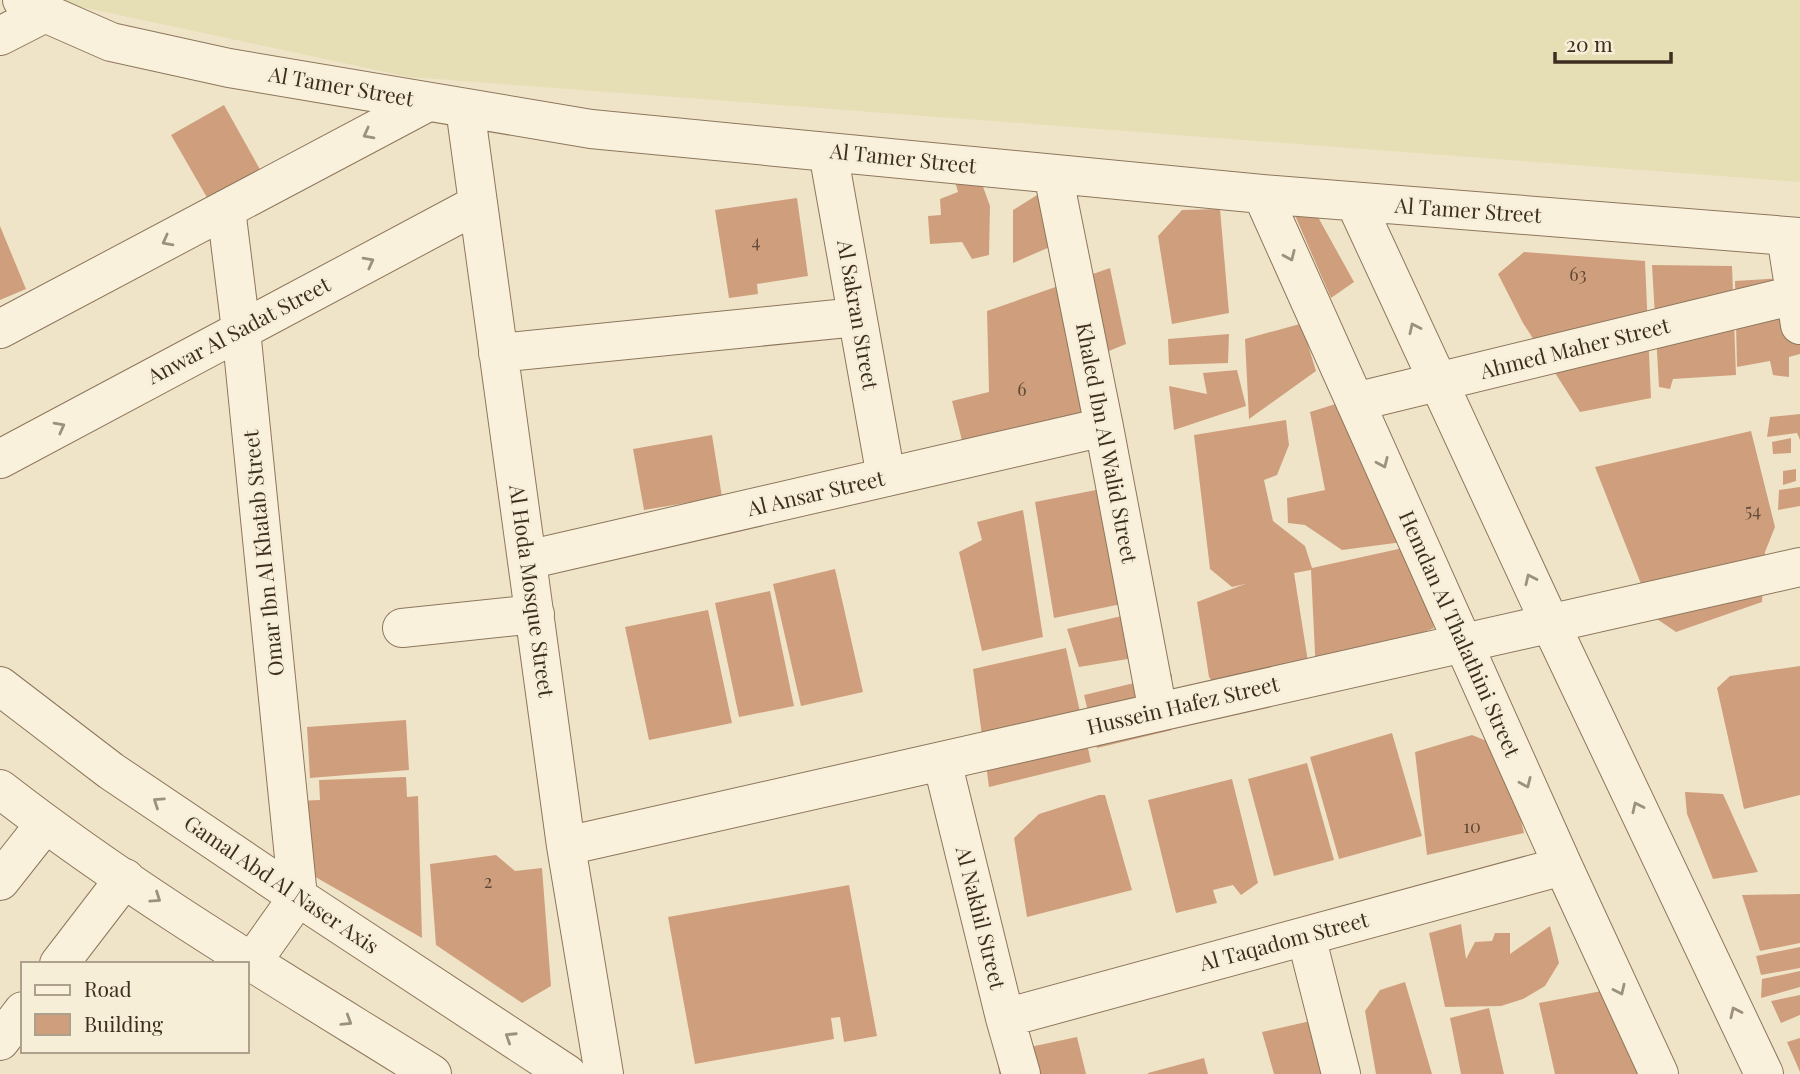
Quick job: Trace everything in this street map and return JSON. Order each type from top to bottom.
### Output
[{"type":"street","points":[[0,36],[34,7]]},
{"type":"street","name":"Al Tamer Street","points":[[34,7],[111,42],[229,68],[591,129],[1262,194],[1793,236]]},
{"type":"street","points":[[0,329],[226,209],[447,105]]},
{"type":"street","name":"Al Hoda Mosque Street","points":[[447,105],[478,204],[566,846],[604,1074]]},
{"type":"street","name":"Al Sakran Street","points":[[828,152],[886,477]]},
{"type":"street","name":"Khaled Ibn Al Walid Street","points":[[1052,174],[1104,427],[1158,712]]},
{"type":"street","name":"Hemdan Al Thalathini Street","points":[[1262,194],[1659,1074]]},
{"type":"street","points":[[1355,202],[1550,623],[1764,1074]]},
{"type":"street","name":"Anwar Al Sadat Street","points":[[0,459],[478,204]]},
{"type":"street","name":"Omar Ibn Al Khatab Street","points":[[226,209],[242,330],[298,897]]},
{"type":"street","points":[[1793,236],[1798,310]]},
{"type":"street","name":"Ahmed Maher Street","points":[[1355,402],[1438,382],[1798,310]]},
{"type":"street","points":[[498,354],[857,317]]},
{"type":"street","name":"Al Ansar Street","points":[[527,560],[1104,427]]},
{"type":"street","name":"Hussein Hafez Street","points":[[566,846],[1800,567]]},
{"type":"street","points":[[402,628],[535,614]]},
{"type":"street","name":"Gamal Abd Al Naser Axis","points":[[0,686],[111,771],[568,1074]]},
{"type":"street","name":"Al Nakhil Street","points":[[942,761],[1021,1074]]},
{"type":"street","points":[[0,789],[45,824],[252,962],[432,1074]]},
{"type":"street","points":[[0,881],[45,824]]},
{"type":"street","name":"Al Taqadom Street","points":[[1005,1018],[1563,866]]},
{"type":"street","points":[[61,962],[125,878]]},
{"type":"street","points":[[252,962],[298,897]]},
{"type":"street","points":[[1306,936],[1341,1074]]},
{"type":"street","points":[[0,1041],[21,1015]]},
{"type":"shaded area","points":[[49,0],[1800,0],[1800,182],[409,77]]},
{"type":"building","points":[[224,105],[262,173],[209,201],[171,135]]},
{"type":"building","points":[[977,170],[990,206],[989,255],[972,259],[962,242],[930,244],[928,216],[941,215],[940,199],[958,192],[954,178]]},
{"type":"building","points":[[1045,190],[1059,243],[1013,263],[1013,210]]},
{"type":"building","points":[[797,198],[808,276],[757,284],[758,294],[729,298],[715,210]]},
{"type":"building","points":[[1290,204],[1313,208],[1354,282],[1331,298]]},
{"type":"building","points":[[1220,209],[1229,313],[1172,324],[1158,236],[1182,210]]},
{"type":"building","points":[[0,226],[26,289],[0,300]]},
{"type":"building","points":[[1524,252],[1645,261],[1651,398],[1580,412],[1523,323],[1498,274]]},
{"type":"building","points":[[1652,265],[1732,266],[1736,375],[1673,379],[1670,389],[1659,387]]},
{"type":"building","points":[[1110,268],[1126,344],[1104,353],[1114,424],[971,476],[952,401],[989,392],[987,311]]},
{"type":"building","points":[[1800,277],[1800,354],[1789,357],[1789,377],[1773,375],[1770,361],[1737,367],[1735,281]]},
{"type":"building","points":[[1307,322],[1313,334],[1307,342],[1316,371],[1249,419],[1245,339]]},
{"type":"building","points":[[1229,334],[1228,363],[1169,365],[1168,339]]},
{"type":"building","points":[[1237,370],[1246,406],[1174,430],[1169,386],[1207,394],[1203,373]]},
{"type":"building","points":[[1345,401],[1410,541],[1342,550],[1305,525],[1288,523],[1287,498],[1325,490],[1310,412]]},
{"type":"building","points":[[1800,414],[1800,440],[1797,433],[1767,437],[1770,417]]},
{"type":"building","points":[[1286,420],[1289,445],[1277,475],[1264,480],[1273,521],[1305,546],[1312,568],[1412,546],[1434,628],[1316,675],[1311,570],[1294,573],[1309,668],[1218,689],[1209,677],[1197,602],[1245,584],[1232,587],[1210,569],[1194,435]]},
{"type":"building","points":[[1751,431],[1775,527],[1765,552],[1762,602],[1676,632],[1654,617],[1595,467]]},
{"type":"building","points":[[712,435],[722,497],[644,510],[633,449]]},
{"type":"building","points":[[1791,438],[1791,453],[1773,454],[1772,442]]},
{"type":"building","points":[[1796,469],[1796,481],[1783,485],[1783,471]]},
{"type":"building","points":[[1800,487],[1800,506],[1778,510],[1779,490]]},
{"type":"building","points":[[1106,488],[1150,598],[1054,618],[1035,502]]},
{"type":"building","points":[[1023,510],[1043,637],[982,651],[959,552],[982,540],[977,522]]},
{"type":"building","points":[[835,569],[863,692],[801,706],[773,584]]},
{"type":"building","points":[[770,591],[794,706],[739,717],[715,603]]},
{"type":"building","points":[[1151,609],[1158,654],[1079,667],[1067,629]]},
{"type":"building","points":[[708,610],[732,723],[649,740],[625,627]]},
{"type":"building","points":[[1066,648],[1091,762],[989,787],[973,669]]},
{"type":"building","points":[[1800,666],[1800,795],[1744,809],[1717,688],[1730,676]]},
{"type":"building","points":[[1172,674],[1172,730],[1097,748],[1084,695]]},
{"type":"building","points":[[406,720],[409,770],[310,778],[307,727]]},
{"type":"building","points":[[1392,733],[1422,836],[1339,859],[1310,757]]},
{"type":"building","points":[[1472,735],[1504,748],[1524,833],[1427,855],[1415,752]]},
{"type":"building","points":[[1307,763],[1334,860],[1274,876],[1248,779]]},
{"type":"building","points":[[406,777],[407,797],[418,796],[422,938],[298,867],[296,801],[320,800],[319,780]]},
{"type":"building","points":[[1232,779],[1258,883],[1241,895],[1233,885],[1213,890],[1217,903],[1176,913],[1148,800]]},
{"type":"building","points":[[1685,792],[1723,794],[1758,872],[1713,879],[1687,814]]},
{"type":"building","points":[[1105,795],[1132,890],[1027,917],[1014,838],[1039,814]]},
{"type":"building","points":[[496,855],[515,871],[542,868],[551,986],[522,1003],[436,945],[430,864]]},
{"type":"building","points":[[849,885],[877,1036],[844,1042],[840,1017],[831,1018],[834,1039],[695,1064],[668,917]]},
{"type":"building","points":[[1800,894],[1800,943],[1760,951],[1742,895]]},
{"type":"building","points":[[1461,924],[1466,959],[1475,942],[1492,941],[1495,933],[1510,933],[1510,954],[1550,926],[1559,963],[1545,986],[1523,999],[1501,1006],[1445,1007],[1429,933]]},
{"type":"building","points":[[1800,947],[1800,968],[1761,975],[1756,956]]},
{"type":"building","points":[[1800,971],[1800,987],[1761,998],[1762,979]]},
{"type":"building","points":[[1405,982],[1432,1074],[1376,1074],[1365,1011],[1380,990]]},
{"type":"building","points":[[1607,990],[1645,1074],[1555,1074],[1539,1003]]},
{"type":"building","points":[[1800,995],[1800,1015],[1781,1023],[1771,1001]]},
{"type":"building","points":[[1489,1008],[1504,1074],[1461,1074],[1450,1018]]},
{"type":"building","points":[[1341,1014],[1357,1074],[1274,1074],[1262,1032]]},
{"type":"building","points":[[1077,1037],[1086,1074],[999,1074],[997,1054]]},
{"type":"building","points":[[1800,1038],[1800,1072],[1787,1042]]},
{"type":"building","points":[[1204,1058],[1208,1074],[1148,1074],[1148,1073]]}]
